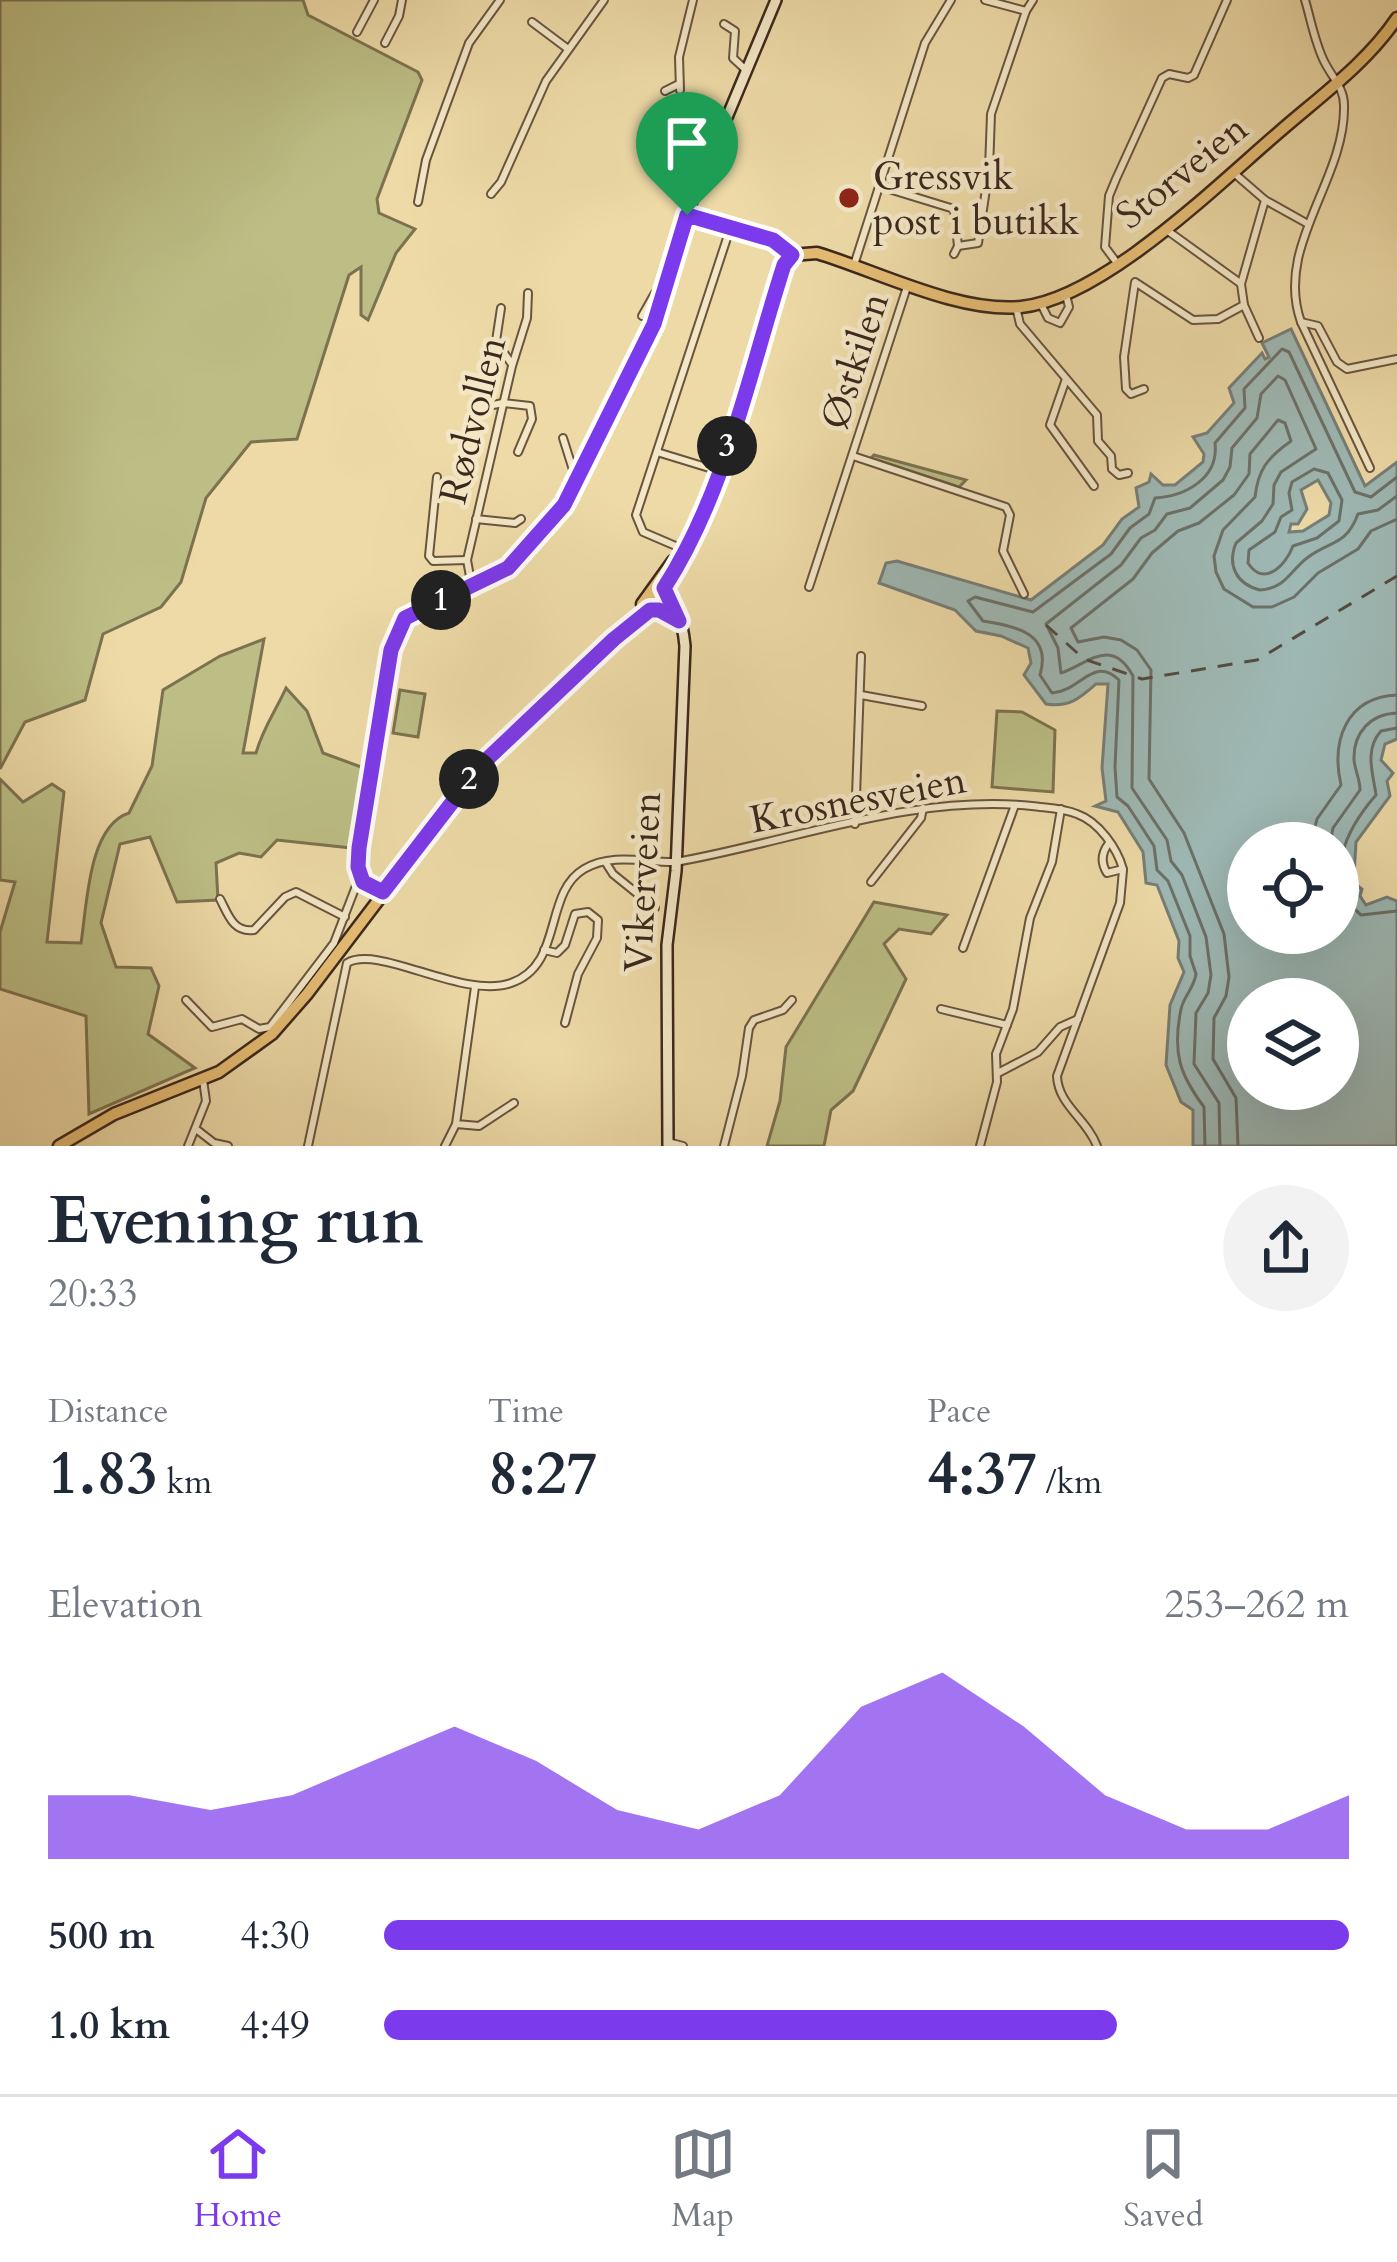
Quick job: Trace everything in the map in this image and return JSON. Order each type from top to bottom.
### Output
[{"type":"main road","points":[[383,892],[363,882],[358,867],[395,635],[405,618],[514,562],[572,492],[646,341],[687,215],[776,0]]},
{"type":"main road","name":"Storveien","points":[[792,255],[810,251],[979,305],[1016,308],[1066,295],[1166,228],[1337,82],[1395,26]]},
{"type":"main road","points":[[59,1146],[114,1114],[203,1080],[272,1034],[481,765],[645,612],[714,485],[784,265],[792,255],[779,243],[687,215]]},
{"type":"main road","points":[[660,589],[679,621]]},
{"type":"main road","points":[[614,639],[660,589]]},
{"type":"main road","points":[[645,612],[659,610],[679,621]]},
{"type":"main road","name":"Vikerveien","points":[[668,1144],[667,945],[676,862],[685,655],[679,621]]},
{"type":"street","points":[[357,32],[374,0]]},
{"type":"street","points":[[385,43],[402,0]]},
{"type":"street","points":[[418,202],[426,160],[469,44],[500,0]]},
{"type":"street","points":[[491,194],[501,182],[546,81],[604,0]]},
{"type":"street","points":[[664,91],[679,88],[679,57],[693,0]]},
{"type":"street","points":[[854,265],[928,37],[951,0]]},
{"type":"street","points":[[985,0],[1026,11]]},
{"type":"street","points":[[879,186],[949,205],[956,216],[956,250],[978,243],[989,170],[991,114],[1033,0]]},
{"type":"street","points":[[1117,263],[1105,247],[1109,196],[1116,179],[1162,78],[1194,75],[1227,0]]},
{"type":"street","points":[[1305,0],[1320,51],[1342,93],[1342,120],[1294,280],[1300,322],[1370,468]]},
{"type":"street","points":[[532,22],[568,49]]},
{"type":"street","points":[[724,24],[736,33],[733,60],[747,71]]},
{"type":"street","points":[[1232,172],[1265,200],[1309,224]]},
{"type":"street","points":[[1259,338],[1244,305],[1241,284],[1265,200]]},
{"type":"street","points":[[678,547],[643,532],[637,521],[638,508],[730,226]]},
{"type":"street","points":[[1166,228],[1241,284]]},
{"type":"street","points":[[1144,389],[1131,394],[1126,389],[1124,357],[1135,282],[1193,320],[1218,319],[1244,305]]},
{"type":"street","name":"Østkilen","points":[[809,587],[908,283]]},
{"type":"street","points":[[642,316],[655,293],[666,286]]},
{"type":"street","name":"Rødvollen","points":[[472,586],[467,560],[527,318],[528,293]]},
{"type":"street","points":[[1041,304],[1048,318],[1060,323],[1069,307],[1066,295]]},
{"type":"street","points":[[501,308],[496,341],[512,366]]},
{"type":"street","points":[[1016,308],[1020,324],[1097,415],[1098,441],[1111,457],[1112,469],[1119,475],[1128,473]]},
{"type":"street","points":[[1300,322],[1318,326],[1337,362],[1347,370],[1397,359]]},
{"type":"street","points":[[1066,379],[1050,425],[1094,486]]},
{"type":"street","points":[[478,408],[503,403],[532,408],[518,452]]},
{"type":"street","points":[[563,438],[574,475],[572,492]]},
{"type":"street","points":[[657,452],[719,471]]},
{"type":"street","name":"Østkilen","points":[[853,456],[1006,507],[1010,515],[1003,551],[1024,594]]},
{"type":"street","name":"Rødvollen","points":[[437,477],[429,556],[433,562],[467,560]]},
{"type":"street","points":[[476,520],[515,523],[521,519]]},
{"type":"street","points":[[855,824],[861,656]]},
{"type":"street","points":[[861,695],[922,706]]},
{"type":"street","name":"Krosnesveien","points":[[606,862],[631,858],[676,862],[963,802],[1061,809]]},
{"type":"street","points":[[963,948],[1015,805]]},
{"type":"street","points":[[871,882],[921,818],[923,808]]},
{"type":"street","points":[[980,1146],[998,1073],[996,1054],[1015,1001],[1030,918],[1052,862],[1061,809],[1085,817],[1109,843],[1123,869],[1120,903],[1060,1062],[1057,1085],[1065,1102],[1088,1125],[1097,1146]]},
{"type":"street","points":[[1109,843],[1104,868],[1112,874],[1123,869]]},
{"type":"street","points":[[308,1146],[347,963],[366,958],[475,987],[496,987],[525,978],[538,966],[574,878],[585,868],[606,862],[613,874],[655,908]]},
{"type":"street","points":[[186,1000],[212,1028],[242,1019],[266,1029],[334,943],[356,886],[363,882]]},
{"type":"street","points":[[220,898],[232,922],[245,931],[254,930],[285,897],[296,892],[345,917]]},
{"type":"street","points":[[544,950],[557,953],[563,949],[575,914],[595,916],[597,938],[578,974],[565,1023]]},
{"type":"street","points":[[445,1146],[456,1124],[475,987]]},
{"type":"street","points":[[724,1146],[749,1028],[754,1020],[783,1010],[792,1000]]},
{"type":"street","points":[[941,1009],[1007,1025]]},
{"type":"street","points":[[998,1073],[1038,1052],[1060,1027],[1078,1019]]},
{"type":"street","points":[[188,1146],[206,1101],[203,1080]]},
{"type":"street","points":[[456,1124],[476,1127],[514,1103]]},
{"type":"street","points":[[196,1129],[228,1146]]},
{"type":"street","points":[[668,1144],[683,1146]]},
{"type":"green space","points":[[0,0],[303,0],[308,15],[418,72],[422,80],[377,199],[379,213],[415,229],[396,253],[368,320],[361,315],[361,267],[349,275],[297,439],[251,442],[206,498],[181,582],[161,607],[103,634],[85,700],[25,722],[0,769]]},
{"type":"green space","points":[[871,458],[966,480],[959,487]]},
{"type":"green space","points":[[264,639],[243,753],[256,753],[286,688],[307,711],[323,753],[364,768],[352,848],[277,840],[261,857],[239,853],[216,863],[218,900],[177,902],[150,837],[120,844],[101,923],[116,967],[151,968],[159,986],[148,1034],[195,1068],[89,1114],[86,1016],[0,989],[0,932],[15,882],[0,880],[0,779],[23,802],[52,784],[64,792],[47,942],[81,943],[97,850],[115,821],[129,813],[152,766],[163,690],[220,656]]},
{"type":"green space","points":[[400,690],[425,694],[418,737],[393,733]]},
{"type":"green space","points":[[997,711],[1022,712],[1055,730],[1053,792],[992,787]]},
{"type":"green space","points":[[874,902],[947,915],[931,934],[899,929],[884,944],[906,979],[853,1091],[831,1110],[824,1146],[767,1146],[780,1101],[786,1047]]},
{"type":"water","points":[[1291,329],[1365,486],[1397,462],[1397,739],[1385,744],[1381,760],[1393,773],[1387,781],[1390,796],[1359,838],[1359,822],[1227,822],[1227,954],[1359,954],[1359,887],[1366,905],[1387,897],[1397,901],[1397,1146],[1193,1146],[1193,1110],[1181,1102],[1166,1065],[1170,1005],[1184,972],[1178,958],[1179,941],[1157,885],[1146,883],[1143,852],[1118,812],[1095,806],[1106,801],[1102,768],[1108,684],[1096,684],[1068,703],[1046,704],[1024,675],[1031,663],[1028,648],[976,631],[955,610],[879,583],[886,563],[897,561],[1031,600],[1103,545],[1122,519],[1139,507],[1136,488],[1149,482],[1151,474],[1163,485],[1175,485],[1203,462],[1204,454],[1193,437],[1207,433],[1234,403],[1229,388],[1262,353],[1265,359],[1269,357],[1262,343]],"holes":[[[1318,480],[1331,503],[1329,515],[1303,531],[1289,532],[1307,509],[1301,490]]]},
{"type":"ferry route","points":[[1046,625],[1084,659],[1142,679],[1257,660],[1397,576]]},
{"type":"place","name":"Gressvik post i butikk","points":[[849,198]]},
{"type":"route","points":[[687,215],[773,240],[792,255],[784,265],[709,505],[664,588],[679,621],[650,610],[614,639],[481,765],[383,892],[363,882],[359,848],[398,628],[412,614],[508,568],[564,505],[654,324],[687,215]]}]
